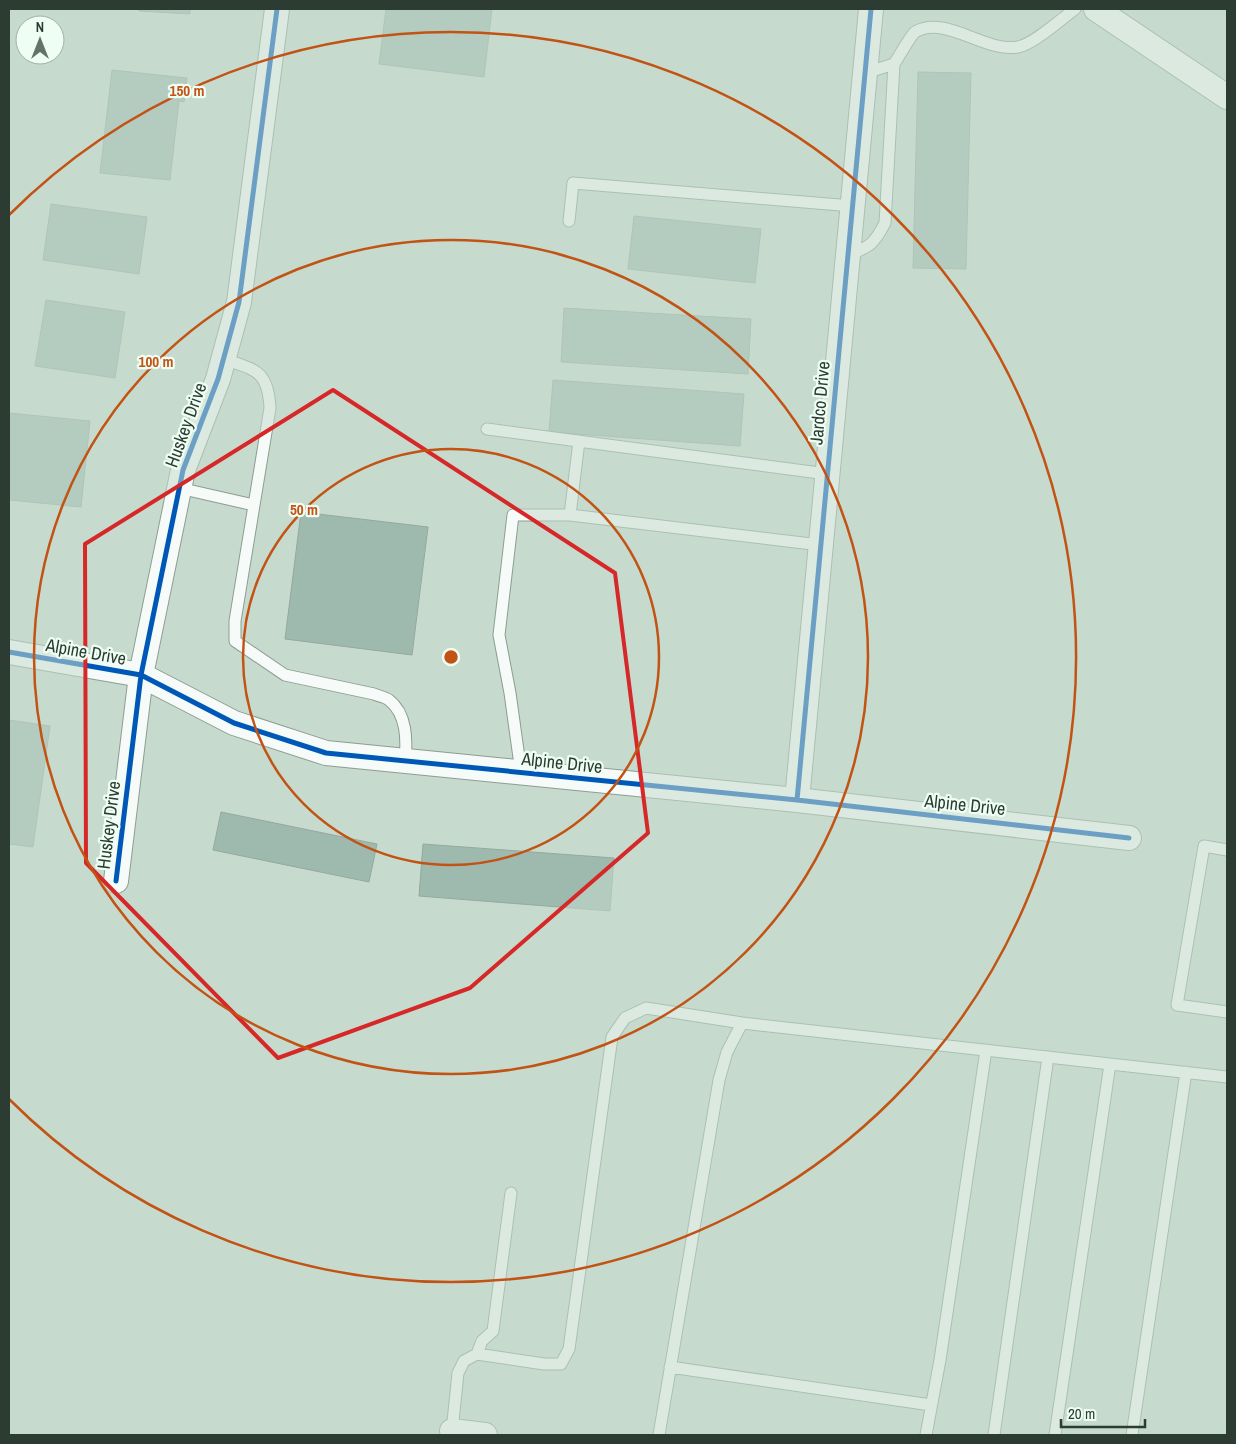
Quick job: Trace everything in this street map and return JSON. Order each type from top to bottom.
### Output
[{"type":"street","name":"Huskey Drive","points":[[116,881],[142,675],[182,470],[218,379],[239,302],[277,9]]},
{"type":"street","name":"Jardco Drive","points":[[797,800],[871,9]]},
{"type":"street","points":[[1096,9],[1227,97]]},
{"type":"street","name":"Alpine Drive","points":[[9,652],[142,675],[234,723],[326,753],[797,800],[1129,838]]},
{"type":"street","points":[[452,1431],[485,1435]]},
{"type":"lane","points":[[848,255],[867,248],[878,236],[885,223],[894,64],[913,33],[928,28],[958,31],[992,46],[1019,47],[1045,31],[1074,9]]},
{"type":"lane","points":[[865,73],[894,64]]},
{"type":"lane","points":[[569,221],[573,183],[852,206]]},
{"type":"lane","points":[[224,359],[253,370],[262,376],[269,392],[270,408],[235,621],[235,642],[285,675],[374,694],[388,699],[394,705],[404,723],[407,742],[404,761]]},
{"type":"lane","points":[[487,429],[827,474]]},
{"type":"lane","points":[[570,515],[579,441]]},
{"type":"lane","points":[[179,488],[254,505]]},
{"type":"lane","points":[[520,772],[510,693],[498,636],[513,515],[570,515],[820,545]]},
{"type":"lane","points":[[1227,850],[1204,846],[1177,1005],[1227,1012]]},
{"type":"lane","points":[[452,1431],[458,1373],[464,1360],[477,1354],[544,1364],[561,1364],[569,1349],[612,1037],[625,1018],[646,1008],[742,1022],[1227,1077]]},
{"type":"lane","points":[[659,1435],[719,1080],[727,1052],[742,1022]]},
{"type":"lane","points":[[926,1435],[940,1360],[986,1050]]},
{"type":"lane","points":[[994,1435],[1048,1057]]},
{"type":"lane","points":[[1055,1435],[1110,1064]]},
{"type":"lane","points":[[1132,1435],[1186,1072]]},
{"type":"lane","points":[[477,1354],[482,1341],[492,1331],[511,1193]]},
{"type":"lane","points":[[670,1367],[931,1405]]},
{"type":"highlighted area","points":[[333,390],[615,573],[648,833],[470,988],[278,1058],[86,863],[85,544]]},
{"type":"building","points":[[139,9],[190,9],[190,14],[139,11]]},
{"type":"building","points":[[386,9],[492,9],[484,77],[379,64]]},
{"type":"building","points":[[112,70],[187,78],[184,102],[179,101],[170,180],[100,173]]},
{"type":"building","points":[[918,72],[971,73],[966,269],[913,268]]},
{"type":"building","points":[[51,204],[147,217],[139,274],[43,260]]},
{"type":"building","points":[[634,216],[761,229],[755,283],[628,269]]},
{"type":"building","points":[[46,300],[125,312],[115,378],[35,366]]},
{"type":"building","points":[[564,308],[751,319],[748,374],[561,362]]},
{"type":"building","points":[[553,380],[744,394],[740,446],[549,432]]},
{"type":"building","points":[[9,413],[90,421],[81,507],[9,500]]},
{"type":"building","points":[[301,512],[428,527],[412,655],[285,639]]},
{"type":"building","points":[[9,720],[50,726],[33,847],[9,844]]},
{"type":"building","points":[[221,812],[377,844],[369,882],[213,850]]},
{"type":"building","points":[[423,844],[614,858],[610,911],[419,896]]},
{"type":"cycle path","points":[[116,881],[141,675],[183,470],[218,379],[239,302],[277,9]]},
{"type":"cycle path","points":[[797,800],[871,9]]},
{"type":"cycle path","points":[[9,652],[141,675],[234,723],[326,753],[797,800],[1129,838]]}]
